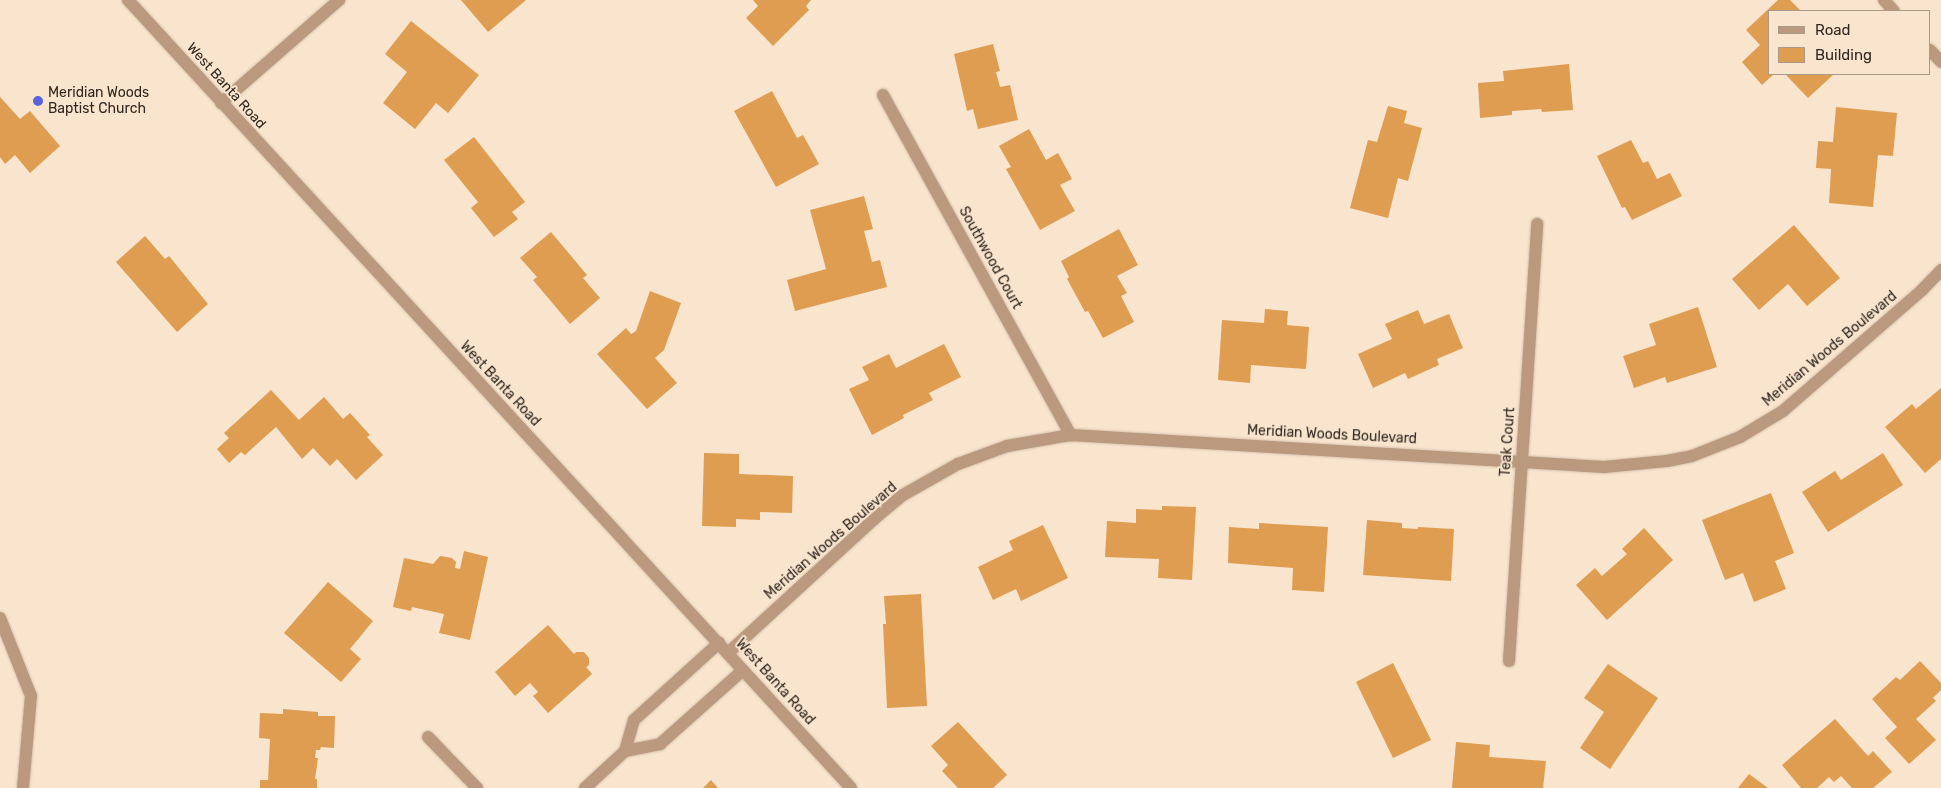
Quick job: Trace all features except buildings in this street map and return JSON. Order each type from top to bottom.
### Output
[{"type":"street","name":"West Banta Road","points":[[128,0],[851,788]]},
{"type":"street","points":[[221,103],[339,0]]},
{"type":"street","points":[[1884,0],[1893,10]]},
{"type":"street","points":[[1931,51],[1941,62]]},
{"type":"street","name":"Southwood Court","points":[[883,95],[1071,435]]},
{"type":"street","name":"Teak Court","points":[[1508,661],[1538,224]]},
{"type":"street","name":"Meridian Woods Boulevard","points":[[728,652],[873,520],[924,482],[958,464],[1007,446],[1071,435],[1604,466],[1655,463],[1692,456],[1740,437],[1793,403],[1922,290],[1941,270]]},
{"type":"street","points":[[0,618],[31,696],[23,788]]},
{"type":"street","points":[[585,788],[625,751],[634,720],[719,643]]},
{"type":"street","points":[[625,751],[660,744],[743,670]]},
{"type":"street","points":[[428,736],[477,788]]},
{"type":"place","name":"Meridian Woods Baptist Church","points":[[38,101]]}]
